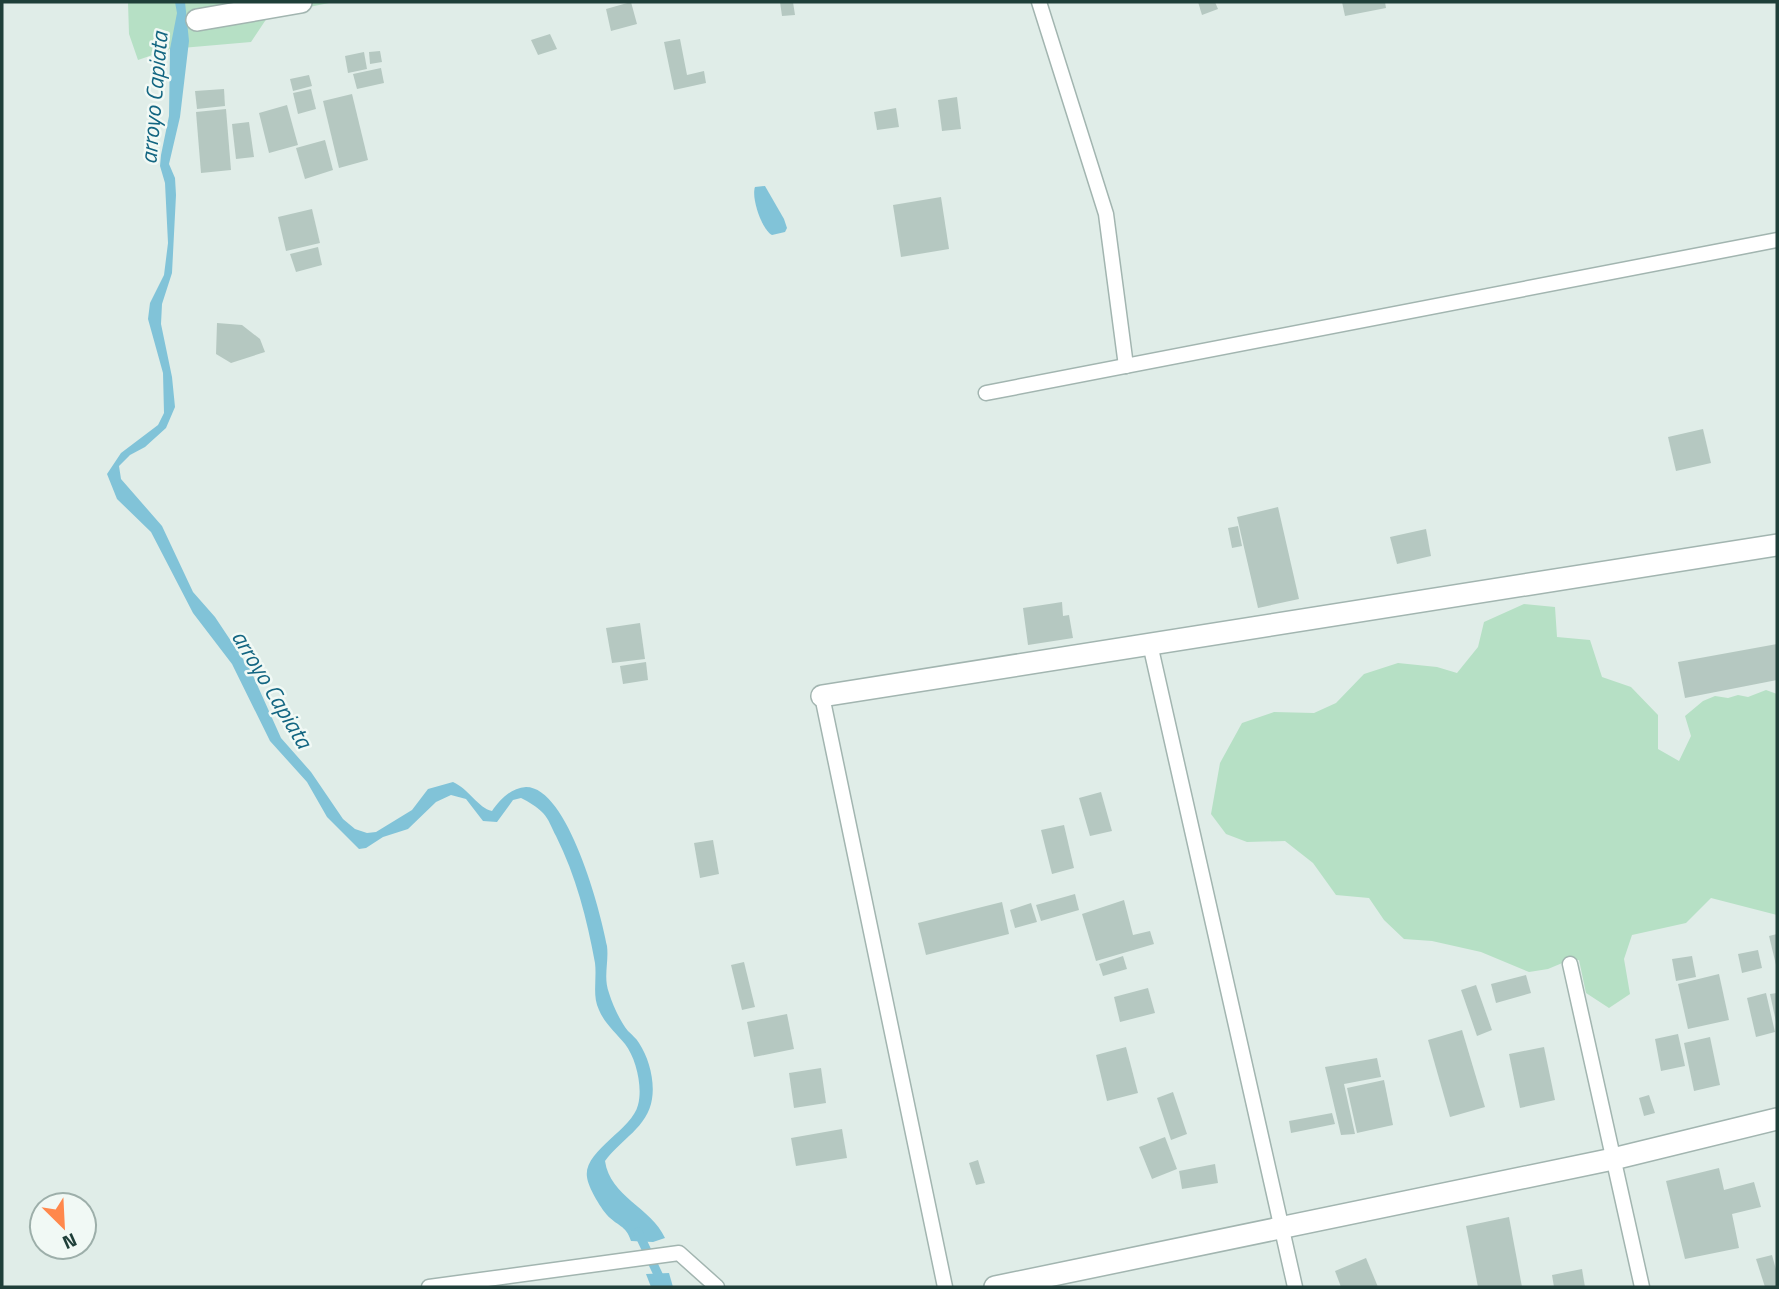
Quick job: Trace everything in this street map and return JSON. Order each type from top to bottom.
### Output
[{"type":"street","points":[[197,20],[301,2]]},
{"type":"street","points":[[822,696],[1777,545]]},
{"type":"street","points":[[995,1287],[1613,1159],[1777,1119]]},
{"type":"lane","points":[[1039,2],[1106,214],[1126,366]]},
{"type":"lane","points":[[986,393],[1777,240]]},
{"type":"lane","points":[[1150,644],[1295,1287]]},
{"type":"lane","points":[[822,696],[946,1287]]},
{"type":"lane","points":[[1570,964],[1642,1287]]},
{"type":"lane","points":[[429,1287],[679,1254],[718,1287]]},
{"type":"green space","points":[[128,2],[334,2],[269,15],[251,42],[170,49],[138,60],[129,34]]},
{"type":"green space","points":[[1524,604],[1555,607],[1557,637],[1590,640],[1602,677],[1631,687],[1658,715],[1658,749],[1679,761],[1691,736],[1685,716],[1703,701],[1715,696],[1748,697],[1766,690],[1777,694],[1777,915],[1711,898],[1686,923],[1632,935],[1624,959],[1630,994],[1609,1008],[1586,993],[1579,960],[1529,972],[1481,952],[1432,941],[1404,939],[1384,920],[1369,898],[1336,895],[1313,863],[1285,841],[1247,842],[1226,834],[1211,814],[1220,763],[1242,723],[1274,712],[1314,713],[1336,703],[1364,674],[1398,663],[1437,667],[1457,673],[1478,647],[1484,622]]},
{"type":"water","points":[[175,2],[185,2],[189,41],[180,117],[169,164],[175,178],[176,195],[172,273],[162,304],[161,324],[175,407],[166,428],[119,466],[121,479],[162,526],[193,592],[215,617],[251,671],[281,738],[311,772],[343,819],[355,829],[367,833],[376,832],[412,810],[428,789],[453,782],[492,811],[510,792],[526,787],[541,792],[556,807],[580,854],[598,907],[607,946],[607,987],[622,1023],[643,1049],[652,1077],[652,1099],[645,1118],[605,1161],[608,1173],[622,1193],[659,1227],[665,1238],[653,1242],[631,1241],[624,1229],[604,1211],[588,1181],[588,1167],[592,1158],[634,1114],[638,1105],[639,1081],[629,1050],[604,1020],[597,1005],[595,963],[584,914],[575,882],[545,815],[521,798],[513,800],[497,822],[483,821],[466,799],[451,795],[436,802],[408,829],[359,849],[327,817],[307,782],[270,741],[232,664],[193,613],[151,532],[117,499],[107,474],[121,453],[158,425],[164,413],[163,373],[148,319],[150,303],[164,275],[168,243],[165,183],[160,166],[169,116],[170,49],[177,13]]},
{"type":"water","points":[[765,186],[784,219],[787,228],[785,232],[772,235],[761,221],[754,192],[755,187]]},
{"type":"water","points":[[669,1273],[673,1287],[651,1287],[646,1274]]},
{"type":"building","points":[[631,2],[637,24],[611,31],[606,9]]},
{"type":"building","points":[[780,2],[793,2],[795,15],[782,16]]},
{"type":"building","points":[[1198,2],[1215,2],[1218,9],[1202,15]]},
{"type":"building","points":[[1342,2],[1385,2],[1386,8],[1345,16]]},
{"type":"building","points":[[550,34],[557,49],[538,55],[531,40]]},
{"type":"building","points":[[680,39],[687,75],[704,71],[706,83],[674,90],[664,42]]},
{"type":"building","points":[[380,51],[382,62],[370,64],[369,52]]},
{"type":"building","points":[[364,52],[367,69],[348,73],[345,56]]},
{"type":"building","points":[[381,68],[384,83],[357,89],[353,74]]},
{"type":"building","points":[[309,75],[312,86],[293,91],[290,79]]},
{"type":"building","points":[[224,89],[225,106],[197,109],[195,91]]},
{"type":"building","points":[[311,89],[316,109],[298,114],[293,93]]},
{"type":"building","points":[[352,94],[368,160],[339,168],[323,101]]},
{"type":"building","points":[[957,97],[961,129],[942,131],[938,100]]},
{"type":"building","points":[[287,105],[298,145],[269,153],[259,113]]},
{"type":"building","points":[[896,108],[899,127],[877,130],[874,112]]},
{"type":"building","points":[[226,109],[231,170],[201,173],[196,112]]},
{"type":"building","points":[[249,122],[254,157],[236,159],[232,124]]},
{"type":"building","points":[[325,140],[333,170],[305,179],[296,148]]},
{"type":"building","points":[[941,197],[949,249],[901,257],[893,205]]},
{"type":"building","points":[[312,209],[320,243],[286,251],[278,217]]},
{"type":"building","points":[[318,247],[322,265],[296,272],[290,254]]},
{"type":"building","points":[[217,323],[242,325],[260,339],[265,352],[231,363],[216,354]]},
{"type":"building","points":[[1703,429],[1711,463],[1676,471],[1668,437]]},
{"type":"building","points":[[1278,507],[1299,599],[1258,608],[1237,517]]},
{"type":"building","points":[[1238,526],[1242,546],[1232,548],[1228,528]]},
{"type":"building","points":[[1426,529],[1431,556],[1397,564],[1390,537]]},
{"type":"building","points":[[1062,602],[1063,616],[1069,615],[1073,638],[1028,645],[1023,608]]},
{"type":"building","points":[[640,623],[645,659],[612,663],[606,628]]},
{"type":"building","points":[[1777,644],[1777,680],[1685,698],[1678,662]]},
{"type":"building","points":[[646,662],[648,680],[623,684],[620,666]]},
{"type":"building","points":[[1101,792],[1112,831],[1090,836],[1079,798]]},
{"type":"building","points":[[1064,825],[1074,868],[1052,874],[1041,830]]},
{"type":"building","points":[[713,840],[719,874],[700,878],[694,843]]},
{"type":"building","points":[[1075,894],[1079,910],[1041,921],[1036,905]]},
{"type":"building","points":[[1124,900],[1133,935],[1150,931],[1154,944],[1096,961],[1082,914]]},
{"type":"building","points":[[1002,902],[1009,934],[926,955],[918,923]]},
{"type":"building","points":[[1031,903],[1037,922],[1015,928],[1010,910]]},
{"type":"building","points":[[1777,934],[1777,965],[1776,965],[1769,936]]},
{"type":"building","points":[[1758,950],[1762,968],[1742,973],[1738,954]]},
{"type":"building","points":[[1123,956],[1127,969],[1103,976],[1099,964]]},
{"type":"building","points":[[1692,956],[1696,977],[1676,981],[1672,959]]},
{"type":"building","points":[[744,962],[755,1007],[742,1010],[731,965]]},
{"type":"building","points":[[1719,974],[1729,1020],[1688,1029],[1678,984]]},
{"type":"building","points":[[1526,975],[1531,993],[1496,1003],[1491,984]]},
{"type":"building","points":[[1476,985],[1492,1030],[1477,1036],[1461,990]]},
{"type":"building","points":[[1148,988],[1155,1013],[1120,1022],[1114,997]]},
{"type":"building","points":[[1766,993],[1775,1032],[1756,1037],[1747,998]]},
{"type":"building","points":[[1777,993],[1777,1022],[1776,1022],[1770,994]]},
{"type":"building","points":[[787,1014],[794,1049],[754,1057],[747,1022]]},
{"type":"building","points":[[1462,1030],[1485,1107],[1450,1117],[1428,1040]]},
{"type":"building","points":[[1678,1034],[1685,1066],[1661,1071],[1655,1039]]},
{"type":"building","points":[[1710,1037],[1720,1085],[1694,1091],[1684,1043]]},
{"type":"building","points":[[1126,1047],[1138,1093],[1107,1101],[1096,1055]]},
{"type":"building","points":[[1544,1047],[1555,1100],[1520,1108],[1509,1054]]},
{"type":"building","points":[[1377,1058],[1381,1077],[1344,1084],[1355,1134],[1341,1135],[1325,1067]]},
{"type":"building","points":[[821,1068],[826,1103],[794,1108],[789,1073]]},
{"type":"building","points":[[1384,1080],[1393,1125],[1357,1133],[1347,1088]]},
{"type":"building","points":[[1173,1092],[1187,1134],[1171,1140],[1157,1098]]},
{"type":"building","points":[[1649,1095],[1655,1113],[1644,1116],[1639,1098]]},
{"type":"building","points":[[1332,1113],[1335,1124],[1291,1133],[1289,1121]]},
{"type":"building","points":[[842,1129],[847,1158],[796,1166],[791,1138]]},
{"type":"building","points":[[1165,1137],[1177,1169],[1152,1179],[1139,1147]]},
{"type":"building","points":[[978,1160],[985,1183],[976,1185],[969,1163]]},
{"type":"building","points":[[1215,1164],[1218,1183],[1182,1189],[1179,1171]]},
{"type":"building","points":[[1719,1168],[1724,1190],[1754,1182],[1761,1207],[1732,1214],[1739,1248],[1685,1259],[1666,1181]]},
{"type":"building","points":[[1509,1217],[1522,1287],[1478,1287],[1466,1226]]},
{"type":"building","points":[[1772,1255],[1777,1273],[1777,1287],[1765,1287],[1756,1259]]},
{"type":"building","points":[[1366,1258],[1378,1287],[1341,1287],[1335,1271]]},
{"type":"building","points":[[1582,1269],[1585,1287],[1554,1287],[1552,1275]]},
{"type":"waterway","name":"arroyo Capiata","points":[[638,1232],[664,1287]]}]
